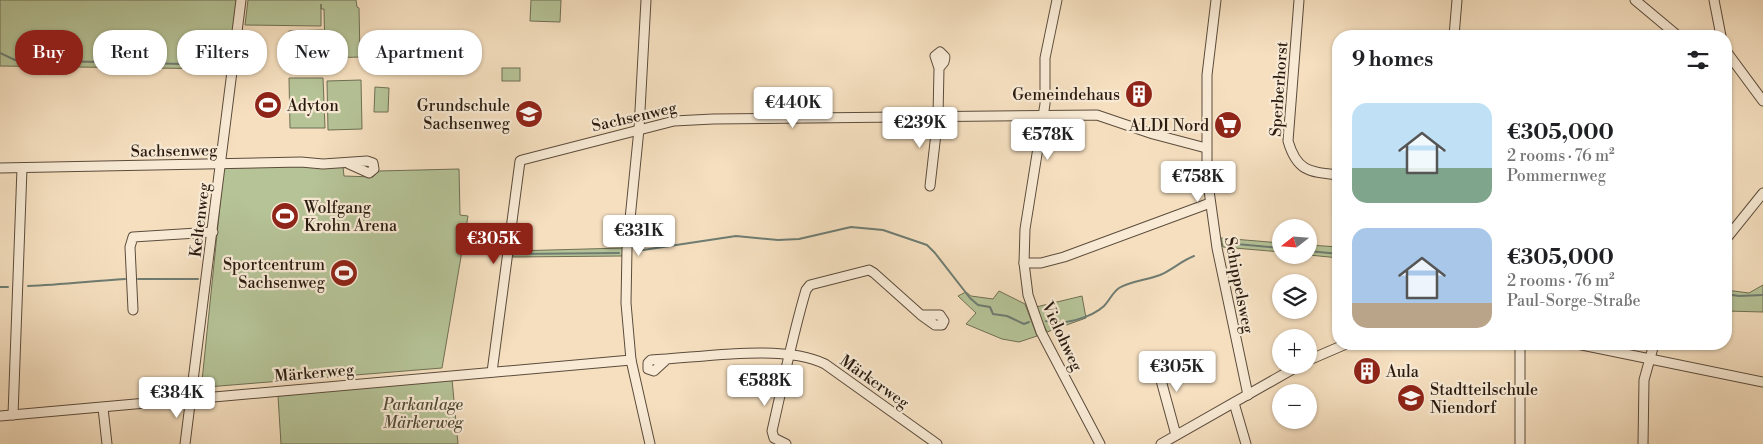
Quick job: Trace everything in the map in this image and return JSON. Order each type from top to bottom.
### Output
[{"type":"street","name":"Keltenweg","points":[[186,444],[241,0]]},
{"type":"street","points":[[646,0],[639,129],[627,249],[626,303],[631,360],[650,444]]},
{"type":"street","points":[[1043,114],[1044,68],[1057,0]]},
{"type":"street","name":"Schippelsweg","points":[[1216,0],[1207,75],[1206,148],[1210,203],[1248,395]]},
{"type":"street","name":"Sperberhorst","points":[[1299,0],[1288,141],[1296,162],[1311,172],[1332,174]]},
{"type":"street","points":[[1454,30],[1456,0]]},
{"type":"street","points":[[1635,0],[1671,30]]},
{"type":"street","points":[[1714,0],[1720,30]]},
{"type":"street","points":[[1732,59],[1763,101]]},
{"type":"street","points":[[930,186],[938,116],[939,68]]},
{"type":"street","name":"Sachsenweg","points":[[492,372],[520,162],[639,129],[687,120],[1043,114],[1097,115],[1153,134],[1206,148]]},
{"type":"street","name":"Vielohweg","points":[[1043,114],[1027,213],[1024,264],[1028,295],[1042,336],[1100,444]]},
{"type":"street","name":"Sachsenweg","points":[[0,168],[302,162],[349,164]]},
{"type":"street","points":[[13,415],[22,168]]},
{"type":"street","points":[[1732,232],[1763,193]]},
{"type":"street","points":[[1024,264],[1041,263],[1064,257],[1210,203]]},
{"type":"street","points":[[133,310],[130,247],[133,237],[213,232]]},
{"type":"street","points":[[786,444],[774,438],[772,431],[791,353],[792,338],[806,290],[815,282],[869,270],[874,272],[921,315]]},
{"type":"street","points":[[1317,357],[1332,350]]},
{"type":"street","points":[[1520,350],[1520,444]]},
{"type":"street","points":[[1606,350],[1763,382]]},
{"type":"street","points":[[1643,444],[1644,380],[1652,350]]},
{"type":"street","name":"Märkerweg","points":[[666,360],[791,353],[806,356],[825,364],[937,444]]},
{"type":"street","name":"Märkerweg","points":[[0,416],[103,408],[192,397],[631,360]]},
{"type":"street","points":[[1153,360],[1160,373],[1176,435]]},
{"type":"street","points":[[1161,444],[1284,374]]},
{"type":"street","points":[[1234,403],[1246,444]]},
{"type":"street","points":[[103,408],[107,444]]},
{"type":"green space","points":[[0,0],[238,0],[234,30],[177,30],[177,68],[167,68],[167,30],[93,30],[93,67],[83,67],[83,30],[15,30],[15,66],[0,66]]},
{"type":"green space","points":[[248,0],[356,0],[357,7],[359,8],[358,57],[348,57],[348,30],[324,30],[324,9],[321,9],[321,26],[245,25]]},
{"type":"green space","points":[[531,0],[561,0],[560,22],[530,21]]},
{"type":"green space","points":[[502,68],[520,68],[520,81],[502,81]]},
{"type":"green space","points":[[289,78],[323,78],[325,128],[290,128]]},
{"type":"green space","points":[[361,80],[362,129],[328,130],[327,81]]},
{"type":"green space","points":[[375,87],[389,88],[388,112],[374,112]]},
{"type":"green space","name":"Sportcentrum Sachsenweg","points":[[301,165],[343,167],[344,176],[373,177],[379,171],[459,169],[460,215],[468,216],[442,368],[207,387],[202,381],[224,166]]},
{"type":"green space","points":[[1221,238],[1272,242],[1272,251],[1223,247]]},
{"type":"green space","points":[[1318,246],[1332,247],[1332,257],[1318,256]]},
{"type":"green space","points":[[623,248],[622,256],[513,257],[513,251]]},
{"type":"green space","points":[[1763,285],[1763,312],[1732,311],[1732,291],[1749,293]]},
{"type":"green space","points":[[999,291],[1025,304],[1037,336],[1019,342],[1002,339],[966,324],[976,313],[958,296],[966,292],[971,296],[993,299]]},
{"type":"green space","points":[[1082,296],[1086,318],[1047,332],[1036,307]]},
{"type":"green space","name":"Parkanlage Märkerweg","points":[[452,379],[458,444],[281,444],[278,396]]},
{"type":"waterway","points":[[0,53],[15,60],[177,64]]},
{"type":"waterway","points":[[643,250],[736,236],[778,240],[799,239],[851,227],[883,230],[927,245],[970,298],[978,305],[990,307],[993,314],[1007,316],[1024,324],[1029,322]]},
{"type":"waterway","points":[[1226,243],[1272,247]]},
{"type":"waterway","points":[[1318,252],[1332,253]]},
{"type":"waterway","points":[[517,254],[619,253]]},
{"type":"waterway","points":[[1046,321],[1068,322],[1092,314],[1104,306],[1119,288],[1160,275],[1194,256]]},
{"type":"waterway","points":[[28,286],[125,279]]},
{"type":"waterway","points":[[138,279],[198,279]]},
{"type":"waterway","points":[[0,287],[8,287]]},
{"type":"waterway","points":[[1732,295],[1763,295]]},
{"type":"place","name":"Gemeindehaus","points":[[1139,94]]},
{"type":"place","name":"Adyton","points":[[268,105]]},
{"type":"place","name":"Grundschule Sachsenweg","points":[[529,114]]},
{"type":"place","name":"ALDI Nord","points":[[1228,125]]},
{"type":"place","name":"Wolfgang Krohn Arena","points":[[285,216]]},
{"type":"place","name":"Sportcentrum Sachsenweg","points":[[344,273]]},
{"type":"place","name":"Aula","points":[[1367,371]]},
{"type":"place","name":"Stadtteilschule Niendorf","points":[[1411,398]]}]
